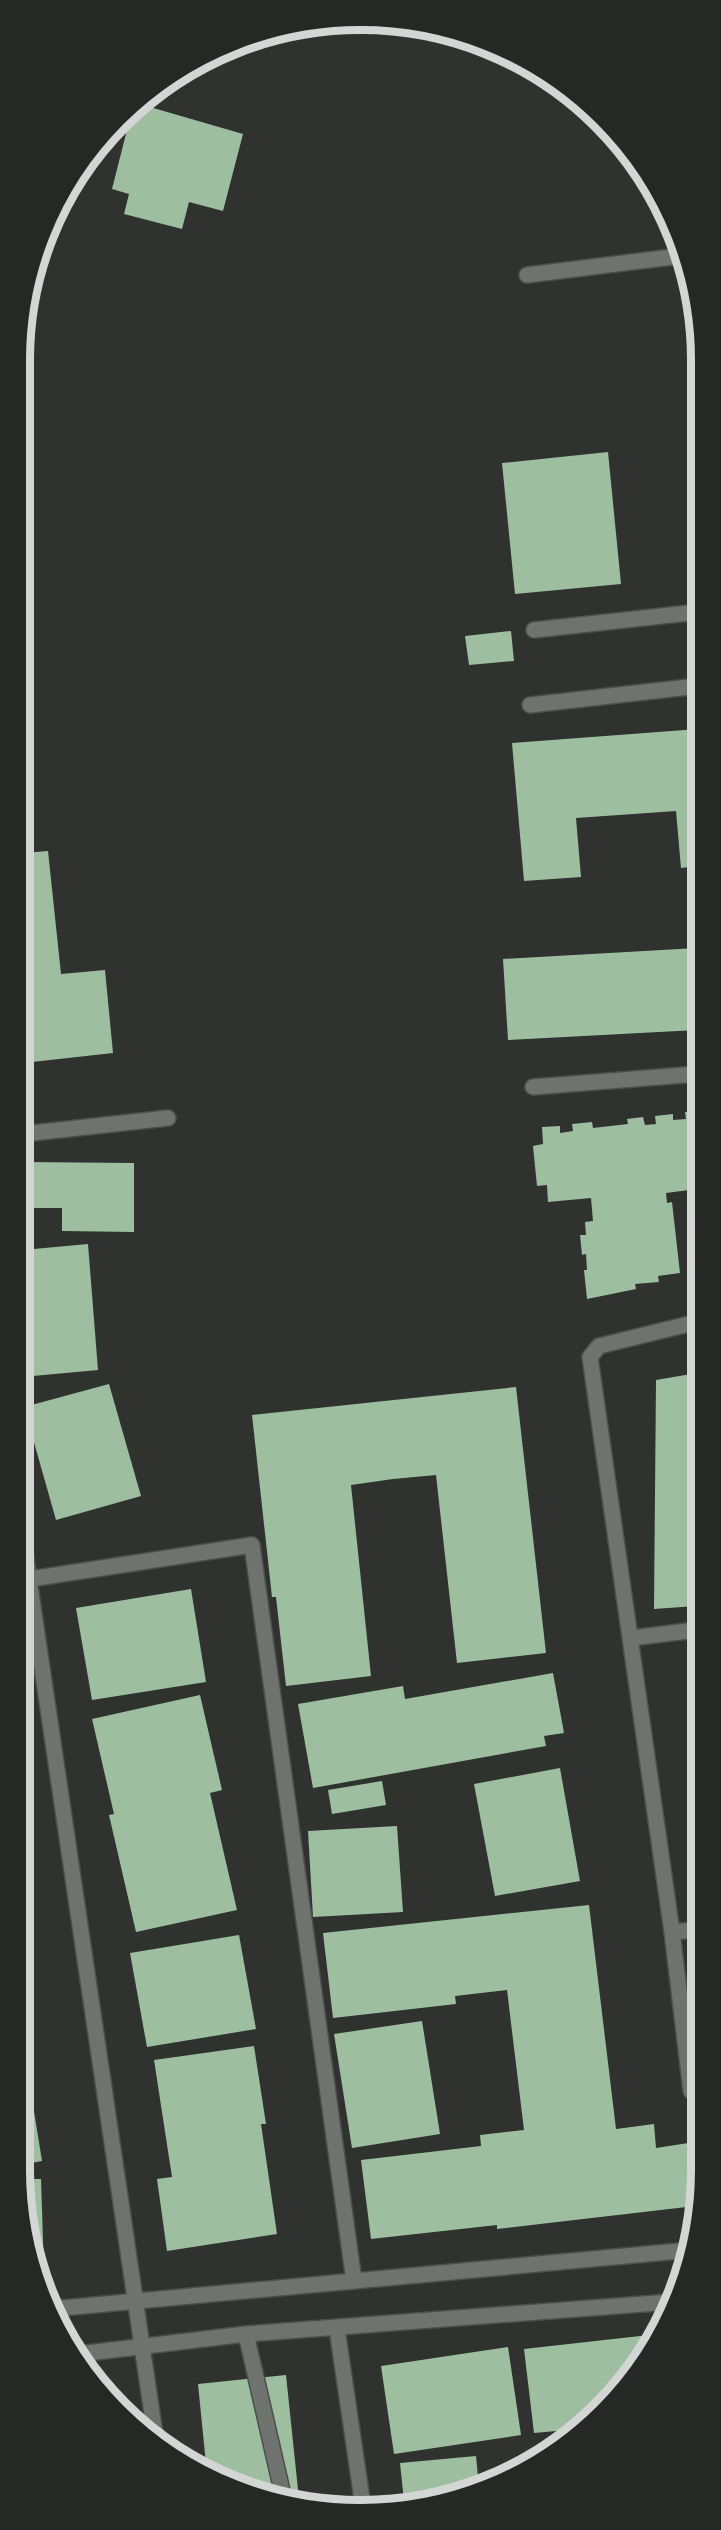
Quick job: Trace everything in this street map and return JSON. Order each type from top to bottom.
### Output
[{"type":"street","points":[[527,275],[674,257]]},
{"type":"street","points":[[534,630],[691,613]]},
{"type":"street","points":[[530,705],[691,687]]},
{"type":"street","points":[[533,1088],[691,1075]]},
{"type":"street","points":[[30,1133],[168,1118]]},
{"type":"street","points":[[691,1323],[599,1346],[590,1357],[632,1638],[691,2091]]},
{"type":"street","points":[[154,2428],[30,1579],[252,1545],[354,2281]]},
{"type":"street","points":[[632,1638],[691,1631]]},
{"type":"street","points":[[672,1932],[691,1930]]},
{"type":"street","points":[[60,2308],[681,2251]]},
{"type":"street","points":[[86,2353],[246,2334],[337,2329],[663,2303]]},
{"type":"street","points":[[337,2329],[362,2500]]},
{"type":"street","points":[[246,2334],[282,2491]]},
{"type":"building","points":[[149,107],[243,134],[223,211],[189,202],[182,229],[124,214],[129,194],[112,189],[128,126]]},
{"type":"building","points":[[608,452],[621,584],[515,594],[502,463]]},
{"type":"building","points":[[511,631],[514,661],[469,665],[465,636]]},
{"type":"building","points":[[691,730],[691,867],[681,868],[676,811],[576,818],[581,877],[524,881],[512,743]]},
{"type":"building","points":[[48,851],[61,974],[105,970],[113,1053],[30,1062],[30,852]]},
{"type":"building","points":[[691,948],[691,1030],[508,1040],[503,959]]},
{"type":"building","points":[[685,1112],[691,1112],[691,1190],[666,1193],[667,1203],[672,1202],[680,1273],[658,1276],[659,1282],[635,1284],[636,1289],[587,1299],[584,1270],[587,1270],[586,1254],[582,1255],[580,1235],[586,1235],[585,1222],[593,1221],[591,1198],[548,1202],[547,1185],[537,1186],[533,1146],[543,1144],[542,1127],[560,1126],[560,1133],[573,1131],[572,1124],[592,1122],[593,1128],[628,1124],[627,1119],[643,1117],[645,1125],[656,1124],[655,1116],[673,1114],[673,1120],[686,1119]]},
{"type":"building","points":[[30,1162],[134,1163],[134,1232],[62,1231],[62,1208],[30,1208]]},
{"type":"building","points":[[88,1244],[98,1370],[30,1376],[30,1249]]},
{"type":"building","points":[[691,1374],[691,1606],[654,1609],[656,1380]]},
{"type":"building","points":[[109,1384],[141,1496],[56,1520],[30,1428],[30,1405]]},
{"type":"building","points":[[516,1387],[546,1653],[457,1663],[436,1475],[393,1479],[351,1485],[371,1676],[286,1686],[276,1597],[272,1597],[252,1415]]},
{"type":"building","points":[[191,1589],[206,1682],[92,1700],[76,1608]]},
{"type":"building","points":[[553,1673],[564,1733],[544,1736],[546,1746],[313,1788],[298,1704],[403,1686],[405,1699]]},
{"type":"building","points":[[200,1695],[222,1790],[210,1793],[237,1910],[136,1932],[109,1815],[114,1814],[92,1719]]},
{"type":"building","points":[[560,1768],[580,1881],[495,1896],[474,1784]]},
{"type":"building","points":[[382,1781],[386,1805],[332,1814],[328,1790]]},
{"type":"building","points":[[397,1826],[403,1912],[313,1917],[308,1831]]},
{"type":"building","points":[[589,1905],[616,2129],[654,2124],[656,2148],[691,2143],[689,2207],[497,2229],[497,2225],[371,2239],[361,2160],[481,2146],[480,2135],[524,2130],[507,1990],[455,1996],[456,2004],[333,2018],[323,1933]]},
{"type":"building","points":[[239,1935],[256,2029],[147,2047],[130,1953]]},
{"type":"building","points":[[422,2021],[440,2134],[352,2148],[334,2034]]},
{"type":"building","points":[[254,2046],[266,2124],[261,2124],[277,2234],[167,2251],[157,2179],[172,2177],[154,2060]]},
{"type":"building","points":[[30,2086],[42,2161],[30,2163]]},
{"type":"building","points":[[30,2179],[41,2179],[44,2263],[36,2234]]},
{"type":"building","points":[[647,2335],[623,2371],[594,2403],[564,2430],[534,2433],[524,2349]]},
{"type":"building","points":[[508,2347],[521,2435],[394,2454],[381,2366]]},
{"type":"building","points":[[286,2375],[299,2494],[234,2475],[206,2462],[198,2384]]},
{"type":"building","points":[[476,2456],[478,2478],[446,2489],[404,2497],[400,2463]]}]
